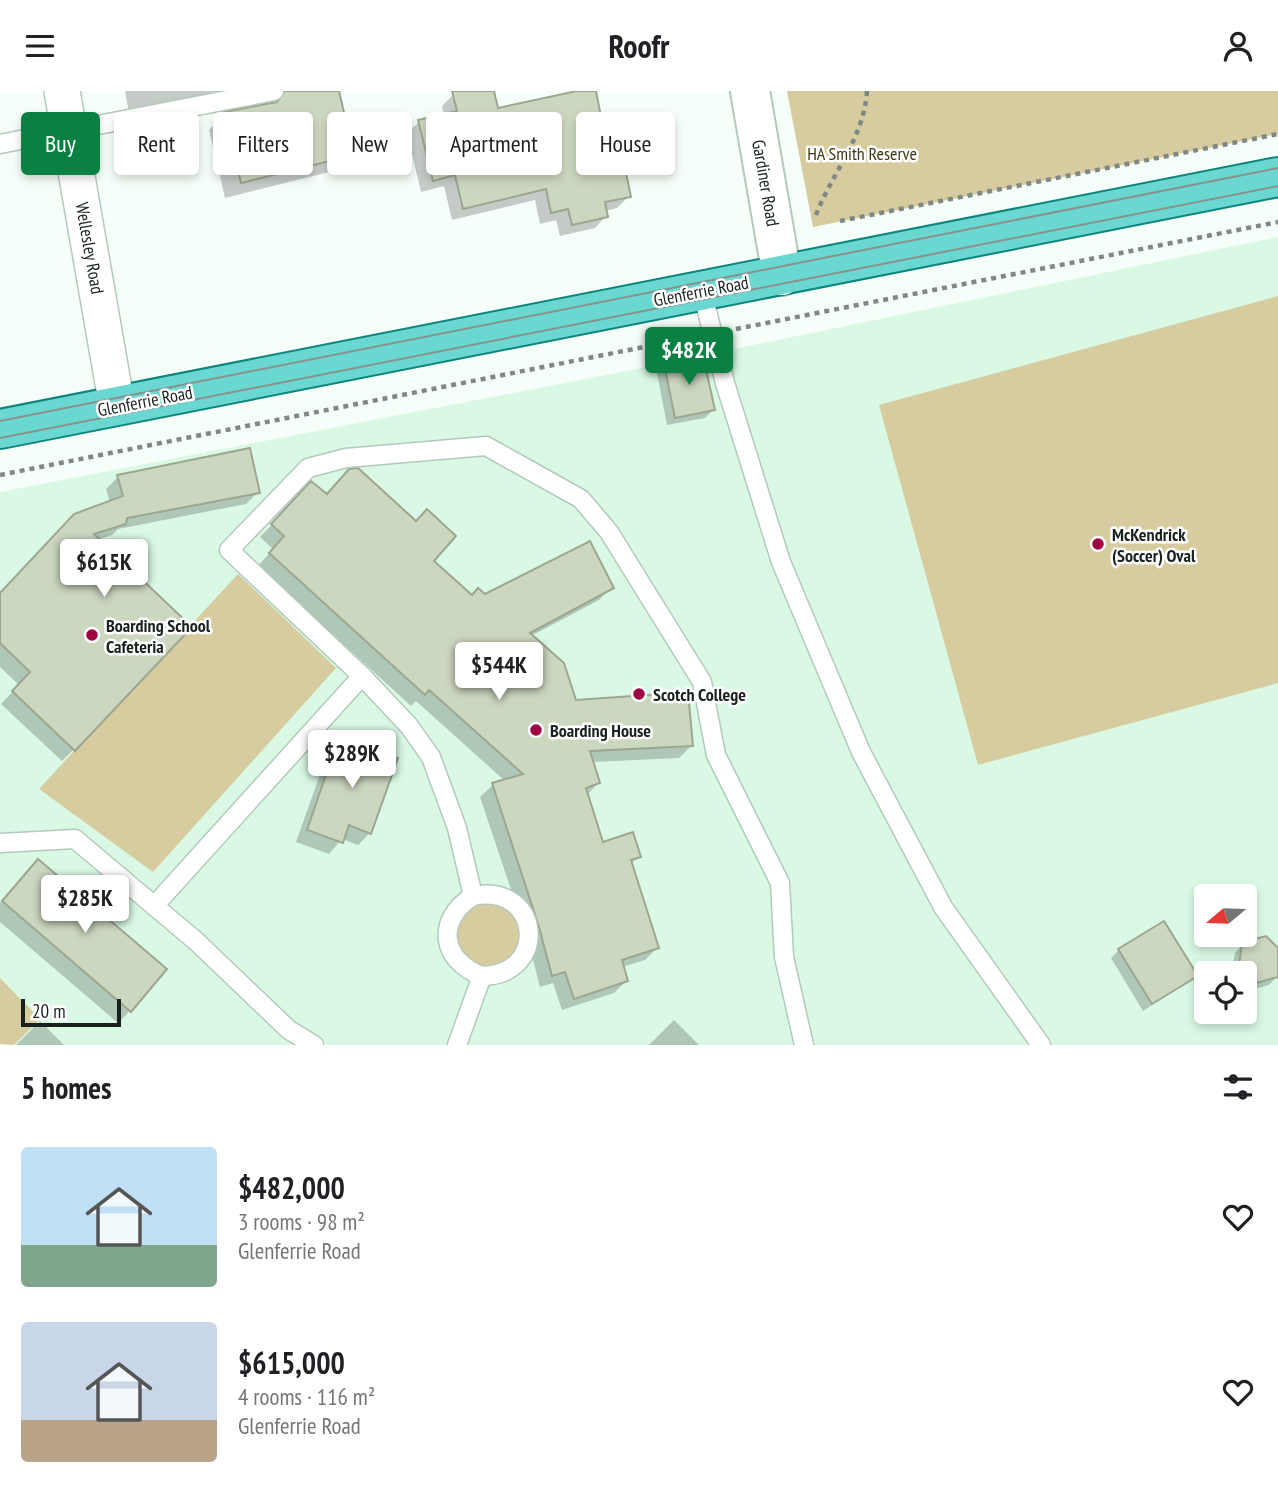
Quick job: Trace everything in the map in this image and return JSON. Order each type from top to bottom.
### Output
[{"type":"main road","name":"Glenferrie Road","points":[[0,429],[1278,177]]},
{"type":"street","name":"Wellesley Road","points":[[62,91],[66,112]]},
{"type":"street","name":"Gardiner Road","points":[[750,91],[782,276]]},
{"type":"street","name":"Wellesley Road","points":[[77,175],[117,406]]},
{"type":"lane","points":[[100,124],[274,91]]},
{"type":"lane","points":[[0,144],[21,140]]},
{"type":"lane","points":[[702,291],[711,334],[781,562],[861,752],[943,907],[1041,1045]]},
{"type":"lane","points":[[473,896],[457,828],[431,757],[409,726],[362,676],[229,550],[308,468],[346,458],[486,446],[581,499],[609,532],[702,682],[716,755],[780,883],[784,957],[804,1045]]},
{"type":"lane","points":[[154,906],[362,676]]},
{"type":"lane","points":[[0,843],[75,839],[197,942],[289,1030],[314,1045]]},
{"type":"lane","points":[[498,894],[510,899],[527,921],[529,936],[526,952],[508,972],[482,976],[459,964],[450,952],[448,939],[453,913],[473,896],[498,894]]},
{"type":"lane","points":[[457,1045],[482,976]]},
{"type":"path","points":[[816,215],[850,151],[866,106],[867,91]]},
{"type":"path","points":[[840,221],[1278,134]]},
{"type":"path","points":[[0,475],[1278,222]]},
{"type":"shaded area","name":"Scotch College","points":[[1278,237],[1278,1045],[0,1045],[0,492],[632,370]]},
{"type":"green space","name":"HA Smith Reserve","points":[[787,91],[1278,91],[1278,134],[813,227]]},
{"type":"green space","name":"McKendrick (Soccer) Oval","points":[[1278,296],[1278,683],[978,765],[879,405]]},
{"type":"green space","points":[[238,574],[336,668],[153,872],[39,789]]},
{"type":"green space","points":[[488,903],[511,912],[520,935],[511,958],[488,967],[465,958],[456,935],[465,912]]},
{"type":"green space","points":[[0,978],[40,1019],[14,1045],[0,1044]]},
{"type":"building","points":[[285,91],[339,91],[344,112],[327,112],[327,162],[313,165],[313,112],[224,112],[277,102]]},
{"type":"building","points":[[452,91],[494,91],[498,108],[577,91],[596,91],[600,112],[576,112],[576,175],[626,175],[631,197],[605,202],[608,217],[572,225],[568,209],[551,213],[546,189],[463,209],[455,175],[562,175],[562,112],[453,112],[457,111]]},
{"type":"building","points":[[426,118],[426,153],[418,120]]},
{"type":"building","points":[[239,175],[273,175],[241,183]]},
{"type":"building","points":[[432,175],[455,175],[433,181]]},
{"type":"building","points":[[703,356],[715,410],[675,418],[664,364]]},
{"type":"building","name":"Boarding School Cafeteria","points":[[250,448],[260,493],[127,518],[126,524],[94,534],[192,627],[75,751],[12,691],[30,672],[0,643],[0,593],[74,514],[123,496],[117,475]]},
{"type":"building","name":"Boarding House","points":[[358,468],[416,521],[427,509],[456,536],[434,561],[472,595],[478,588],[485,594],[590,541],[614,588],[530,633],[564,663],[576,700],[688,692],[693,746],[590,751],[600,783],[586,788],[603,842],[633,832],[641,857],[631,860],[659,948],[622,960],[628,981],[574,999],[565,972],[552,976],[539,927],[492,783],[523,774],[429,690],[425,695],[269,553],[284,536],[271,524],[311,481],[327,494],[349,469]]},
{"type":"building","points":[[339,737],[398,758],[371,834],[349,825],[343,843],[307,830]]},
{"type":"building","points":[[38,859],[167,969],[131,1012],[2,901]]},
{"type":"building","points":[[1164,921],[1194,970],[1194,978],[1152,1004],[1118,949]]},
{"type":"building","points":[[1266,936],[1278,948],[1278,977],[1257,983],[1257,961],[1240,961],[1241,947],[1257,947],[1257,938]]},
{"type":"tram line","points":[[0,421],[1278,168]]},
{"type":"tram line","points":[[0,438],[1278,186]]},
{"type":"place","name":"McKendrick (Soccer) Oval","points":[[1098,544]]},
{"type":"place","name":"Boarding School Cafeteria","points":[[92,635]]},
{"type":"place","name":"Scotch College","points":[[639,694]]},
{"type":"place","name":"Boarding House","points":[[536,730]]}]
